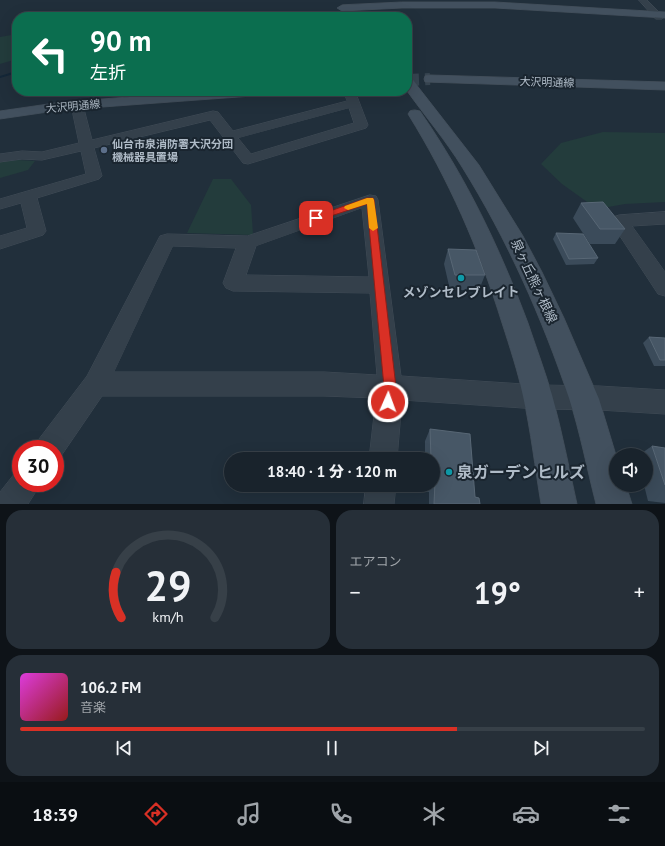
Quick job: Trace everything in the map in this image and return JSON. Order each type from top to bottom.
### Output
[{"type":"street","points":[[644,0],[662,16]]},
{"type":"street","points":[[347,9],[402,7],[489,7],[662,16]]},
{"type":"street","name":"大沢明通線","points":[[418,80],[665,86]]},
{"type":"street","name":"泉ヶ丘熊ヶ根線","points":[[418,80],[512,236],[551,318],[584,399],[614,504]]},
{"type":"street","name":"大沢明通線","points":[[0,115],[62,106],[198,96]]},
{"type":"street","points":[[402,96],[423,126],[452,173],[488,249],[511,311],[538,397],[559,504]]},
{"type":"street","points":[[0,158],[22,155],[42,156],[213,115],[248,160],[361,125],[352,97],[230,136]]},
{"type":"street","points":[[0,204],[94,176],[77,105]]},
{"type":"street","points":[[0,243],[37,231],[28,196]]},
{"type":"street","points":[[56,440],[96,384],[167,240],[248,242],[370,200],[390,387],[384,452]]},
{"type":"street","points":[[665,218],[619,221],[665,288]]},
{"type":"street","points":[[248,242],[233,283],[380,285]]},
{"type":"street","points":[[96,384],[316,384],[390,387],[538,397],[665,402]]},
{"type":"street","points":[[10,504],[19,492]]},
{"type":"street","points":[[379,504],[380,492]]},
{"type":"green space","points":[[12,35],[12,60],[0,64],[0,37]]},
{"type":"green space","points":[[603,132],[665,133],[665,202],[625,204],[597,209],[562,184],[541,164],[561,143]]},
{"type":"green space","points":[[17,160],[35,161],[28,170],[0,178],[0,162]]},
{"type":"green space","points":[[213,179],[231,179],[251,205],[253,235],[187,233]]},
{"type":"building","points":[[603,202],[625,229],[600,229],[581,203]]},
{"type":"building","points":[[556,233],[583,234],[598,258],[569,259]]},
{"type":"building","points":[[448,249],[476,250],[485,275],[455,275]]},
{"type":"building","points":[[649,337],[665,338],[665,360],[660,360]]},
{"type":"building","points":[[430,429],[470,434],[475,497],[479,498],[480,504],[434,504],[435,492],[440,492],[440,452],[431,452]]},
{"type":"building","points":[[652,446],[665,448],[665,485],[653,448]]},
{"type":"waterway","points":[[0,77],[12,73]]},
{"type":"tunnel","points":[[412,80],[430,79]]},
{"type":"slow traffic","points":[[348,208],[370,200],[373,228]]},
{"type":"place","name":"仙台市泉消防署大沢分団 機械器具置場","points":[[104,150]]},
{"type":"place","name":"メゾンセレブレイト","points":[[461,278]]},
{"type":"place","name":"泉ガーデンヒルズ","points":[[449,472]]},
{"type":"route","points":[[316,218],[370,200],[390,387],[388,402]]}]
